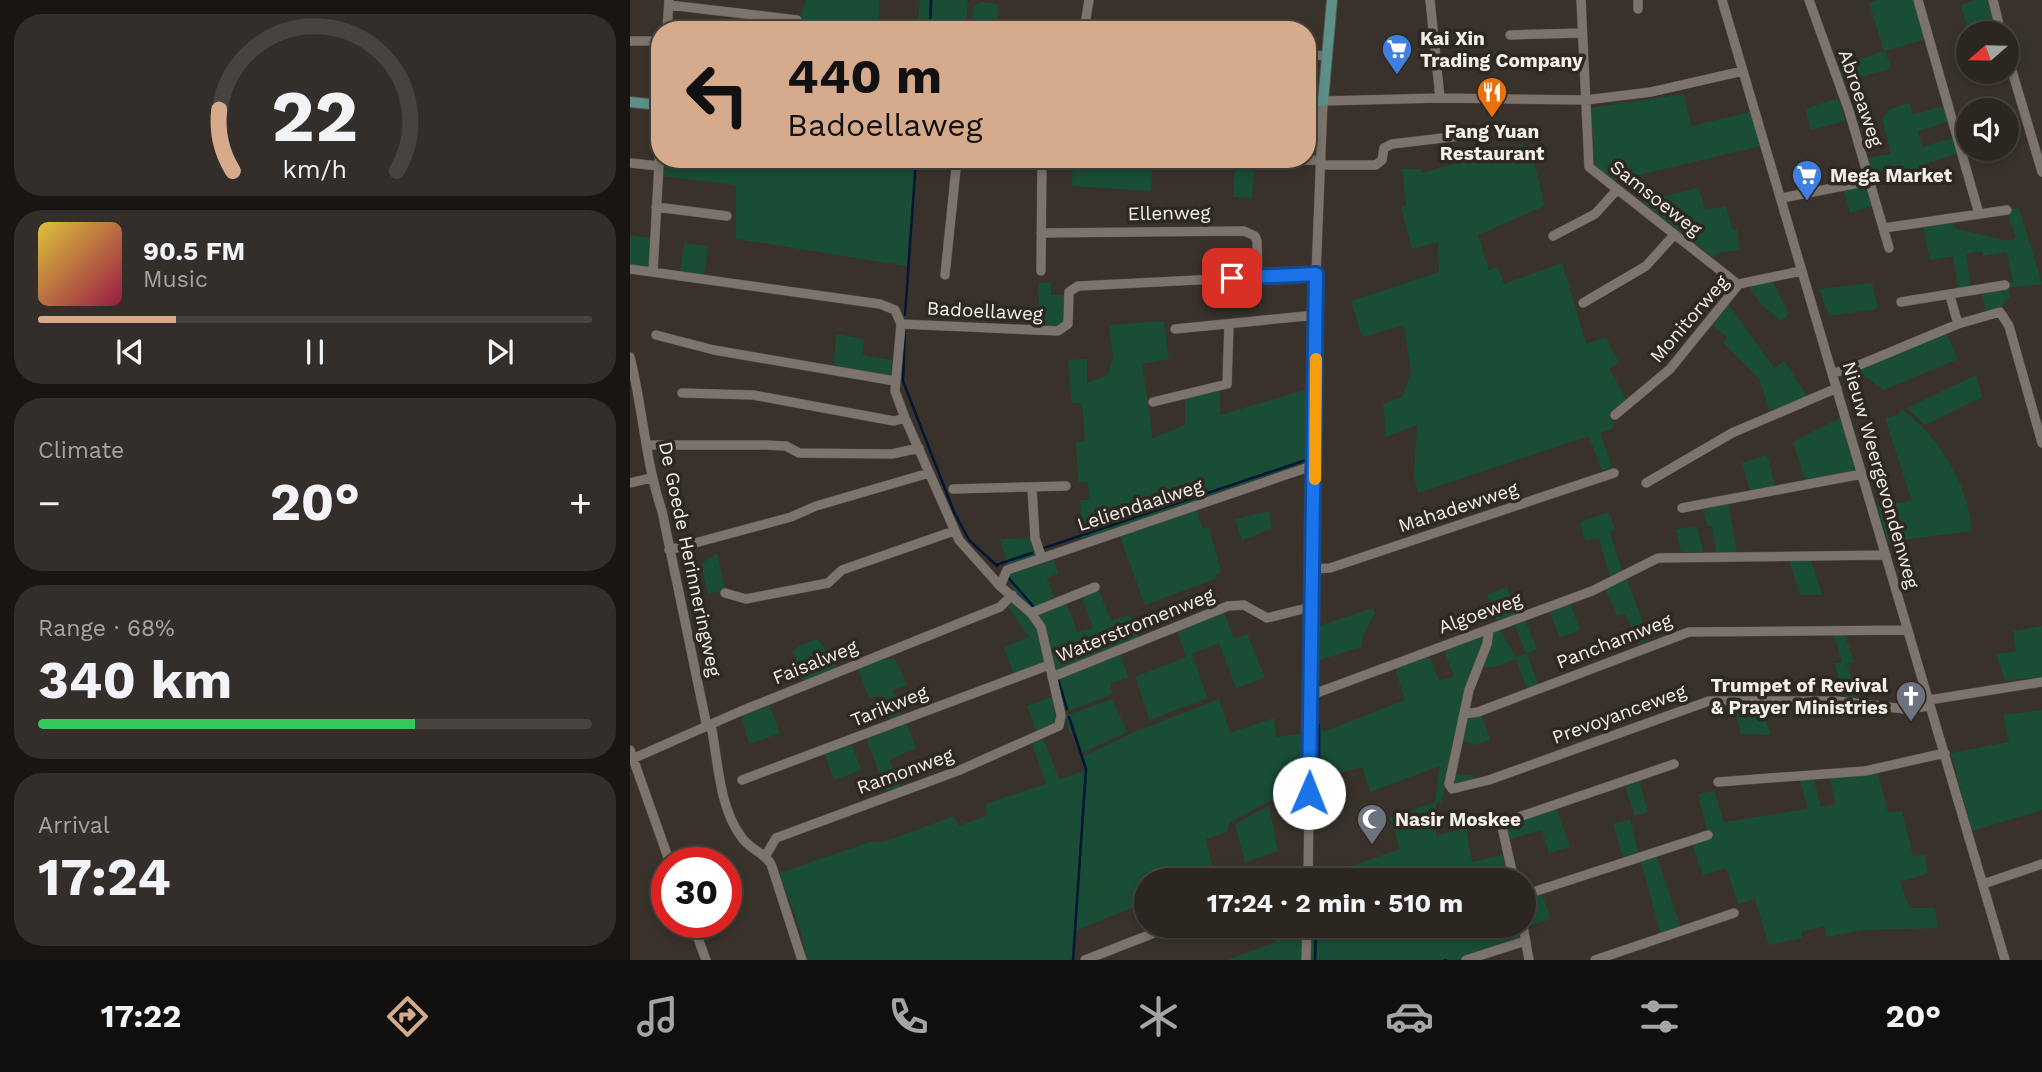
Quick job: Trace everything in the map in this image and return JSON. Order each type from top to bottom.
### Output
[{"type":"main road","points":[[1316,102],[1323,102],[1325,55],[1332,0]]},
{"type":"main road","points":[[630,102],[651,104]]},
{"type":"street","points":[[1086,21],[1089,0]]},
{"type":"street","points":[[1430,0],[1440,98]]},
{"type":"street","name":"Samsoeweg","points":[[1581,0],[1590,167],[1616,191],[1735,282]]},
{"type":"street","name":"Nieuw Weergevondenweg","points":[[1722,0],[1945,753],[1983,884],[2001,959]]},
{"type":"street","name":"Abroeaweg","points":[[1809,0],[1849,111],[1889,248]]},
{"type":"street","points":[[1918,0],[1979,214]]},
{"type":"street","points":[[1993,0],[1998,21]]},
{"type":"street","points":[[668,21],[669,2],[797,20]]},
{"type":"street","points":[[1510,34],[1582,33]]},
{"type":"street","points":[[630,41],[651,41]]},
{"type":"street","points":[[1316,54],[1325,55]]},
{"type":"street","points":[[1308,868],[1316,274],[1323,102],[1440,98],[1586,100],[1651,92],[1743,71]]},
{"type":"street","points":[[2016,84],[2042,172]]},
{"type":"street","points":[[1316,162],[1376,165],[1382,160],[1384,148],[1392,144],[1486,133]]},
{"type":"street","points":[[630,163],[651,165]]},
{"type":"street","points":[[653,272],[659,168]]},
{"type":"street","points":[[945,275],[956,168]]},
{"type":"street","points":[[1041,271],[1042,168]]},
{"type":"street","points":[[1782,198],[1869,181]]},
{"type":"street","points":[[1553,236],[1595,214],[1616,191]]},
{"type":"street","points":[[656,207],[727,216]]},
{"type":"street","points":[[1884,228],[2007,210]]},
{"type":"street","name":"Ellenweg","points":[[1041,233],[1244,231],[1255,236],[1258,276]]},
{"type":"street","points":[[1583,303],[1646,266],[1674,235]]},
{"type":"street","name":"Badoellaweg","points":[[630,269],[880,304],[895,310],[901,324],[1058,331],[1068,324],[1069,292],[1078,286],[1316,274]]},
{"type":"street","name":"Monitorweg","points":[[1615,415],[1670,369],[1739,284],[1801,271]]},
{"type":"street","points":[[1902,302],[2005,285]]},
{"type":"street","points":[[1950,296],[1958,324]]},
{"type":"street","points":[[1833,373],[1852,368],[1958,324],[2000,312],[2009,326],[2042,443]]},
{"type":"street","points":[[1175,329],[1316,314]]},
{"type":"street","points":[[901,324],[895,391],[905,418],[954,531],[988,575],[1031,613],[1041,627],[1052,677]]},
{"type":"street","points":[[1153,402],[1223,387],[1228,380],[1229,325]]},
{"type":"street","points":[[656,335],[713,350],[895,381]]},
{"type":"street","name":"De Goede Herinneringweg","points":[[630,357],[651,478],[727,808],[739,835],[749,847],[768,860]]},
{"type":"street","points":[[1646,483],[1732,433],[1837,388]]},
{"type":"street","points":[[682,393],[753,395],[894,421],[905,418]]},
{"type":"street","points":[[647,445],[786,446],[799,453],[892,454],[919,448]]},
{"type":"street","name":"Leliendaalweg","points":[[1000,586],[1007,570],[1041,556],[1315,465]]},
{"type":"street","points":[[669,550],[790,517],[816,506],[929,473]]},
{"type":"street","name":"Mahadewweg","points":[[1313,569],[1330,568],[1614,473]]},
{"type":"street","points":[[1682,508],[1862,474]]},
{"type":"street","points":[[630,482],[651,478]]},
{"type":"street","points":[[953,489],[1066,486]]},
{"type":"street","points":[[1032,488],[1035,538],[1041,556]]},
{"type":"street","points":[[725,593],[746,599],[828,583],[842,570],[954,531]]},
{"type":"street","name":"Algoeweg","points":[[1311,695],[1592,591],[1658,558],[1886,555]]},
{"type":"street","points":[[1031,613],[1095,587]]},
{"type":"street","name":"Faisalweg","points":[[631,756],[1000,607],[1012,595]]},
{"type":"street","name":"Waterstromenweg","points":[[1052,677],[1228,606],[1244,605],[1267,618],[1311,607]]},
{"type":"street","points":[[1464,714],[1489,630]]},
{"type":"street","name":"Panchamweg","points":[[1464,714],[1478,712],[1689,632],[1907,630]]},
{"type":"street","name":"Tarikweg","points":[[742,780],[1049,665]]},
{"type":"street","name":"Ramonweg","points":[[768,860],[776,838],[960,770],[1055,730],[1061,723],[1052,677]]},
{"type":"street","name":"Prevoyanceweg","points":[[1464,714],[1450,787],[1455,789],[1489,780],[1709,701],[1837,701],[1905,709],[1966,692],[2042,682]]},
{"type":"street","points":[[1718,782],[1865,771],[1945,753]]},
{"type":"street","points":[[631,756],[664,847]]},
{"type":"street","points":[[1511,868],[1503,831],[1504,822],[1674,764]]},
{"type":"street","points":[[1536,891],[1708,835]]},
{"type":"street","points":[[768,860],[802,960]]},
{"type":"street","points":[[1983,884],[2042,864]]},
{"type":"street","points":[[1595,960],[1734,913]]},
{"type":"street","points":[[698,938],[706,960]]},
{"type":"street","points":[[1085,960],[1141,938]]},
{"type":"street","points":[[1306,960],[1307,938]]},
{"type":"street","points":[[1525,938],[1529,960]]},
{"type":"street","points":[[1466,960],[1525,941]]},
{"type":"green space","points":[[806,0],[880,0],[878,21],[798,21]]},
{"type":"green space","points":[[920,0],[968,0],[967,21],[918,21]]},
{"type":"green space","points":[[1877,0],[1916,0],[1927,39],[1885,51],[1891,68],[1842,83],[1836,67],[1884,51],[1869,3]]},
{"type":"green space","points":[[1975,0],[1991,0],[1996,21],[1965,21],[1961,5]]},
{"type":"green space","points":[[982,2],[998,4],[997,21],[972,21],[974,6]]},
{"type":"green space","points":[[1684,94],[1691,126],[1751,112],[1761,146],[1613,181],[1595,167],[1591,108]]},
{"type":"green space","points":[[1838,98],[1845,121],[1811,130],[1805,109]]},
{"type":"green space","points":[[1909,103],[1913,115],[1946,105],[1951,121],[1918,131],[1922,147],[1956,137],[1956,154],[1927,163],[1931,175],[1898,181],[1896,169],[1870,173],[1865,158],[1891,154],[1882,119],[1890,109]]},
{"type":"green space","points":[[1523,144],[1525,154],[1532,154],[1545,206],[1478,235],[1489,270],[1498,267],[1504,284],[1562,263],[1586,344],[1606,337],[1619,363],[1609,369],[1627,400],[1610,415],[1614,428],[1600,433],[1612,467],[1602,471],[1589,436],[1418,493],[1414,476],[1417,425],[1386,437],[1383,404],[1402,397],[1411,373],[1404,325],[1362,337],[1351,301],[1439,272],[1438,242],[1412,249],[1401,206],[1406,205],[1402,169],[1420,169],[1422,173]]},
{"type":"green space","points":[[661,168],[915,168],[907,266],[736,239],[736,185],[661,176]]},
{"type":"green space","points":[[1073,168],[1152,168],[1151,191],[1072,186]]},
{"type":"green space","points":[[1235,168],[1254,168],[1252,198],[1233,197]]},
{"type":"green space","points":[[1866,184],[1875,205],[1850,213],[1843,187]]},
{"type":"green space","points":[[1699,188],[1705,210],[1726,206],[1732,229],[1737,229],[1740,250],[1717,253],[1714,258],[1641,201]]},
{"type":"green space","points":[[2019,208],[2042,284],[2008,288],[2011,298],[2005,300],[2002,307],[1986,312],[1981,288],[2013,282],[2007,252],[1983,256],[1982,251],[1966,254],[1971,286],[1958,288],[1953,256],[1930,260],[1922,222],[1952,217],[1954,228],[2008,241],[2016,238],[2006,210]]},
{"type":"green space","points":[[630,235],[652,238],[649,266],[630,266]]},
{"type":"green space","points":[[684,243],[708,246],[704,276],[680,272]]},
{"type":"green space","points":[[1770,276],[1789,314],[1781,321],[1759,302],[1746,282]]},
{"type":"green space","points":[[1038,283],[1051,283],[1051,295],[1065,295],[1065,322],[1060,327],[1040,328]]},
{"type":"green space","points":[[1872,283],[1878,309],[1829,316],[1819,289]]},
{"type":"green space","points":[[1727,302],[1774,368],[1784,361],[1809,399],[1771,415],[1759,378],[1723,343],[1727,337],[1709,323]]},
{"type":"green space","points":[[1164,321],[1169,359],[1142,364],[1153,438],[1185,425],[1185,397],[1220,387],[1220,415],[1312,388],[1309,461],[1082,540],[1080,500],[1089,500],[1088,482],[1078,482],[1076,443],[1085,441],[1082,403],[1072,403],[1068,360],[1087,359],[1087,383],[1108,375],[1113,358],[1109,325]]},
{"type":"green space","points":[[1946,332],[1958,359],[1883,390],[1861,373],[1860,369]]},
{"type":"green space","points":[[836,334],[864,339],[862,355],[892,360],[891,378],[834,365]]},
{"type":"green space","points":[[1976,375],[1982,397],[1925,425],[1907,408]]},
{"type":"green space","points":[[1901,409],[1928,433],[1949,462],[1965,496],[1972,531],[1888,542],[1877,506],[1912,501],[1885,418],[1898,415]]},
{"type":"green space","points":[[1842,417],[1855,468],[1851,473],[1806,483],[1793,442]]},
{"type":"green space","points":[[1767,455],[1776,489],[1751,494],[1742,463]]},
{"type":"green space","points":[[1728,503],[1737,552],[1716,552],[1712,526],[1707,526],[1703,510]]},
{"type":"green space","points":[[1196,508],[1202,528],[1209,527],[1221,572],[1216,574],[1217,578],[1145,605],[1119,534]]},
{"type":"green space","points":[[1269,511],[1272,528],[1242,541],[1235,519]]},
{"type":"green space","points":[[1609,512],[1615,530],[1610,532],[1622,572],[1610,577],[1599,538],[1585,541],[1580,522]]},
{"type":"green space","points":[[1697,527],[1703,552],[1681,552],[1676,529]]},
{"type":"green space","points":[[1032,538],[1036,555],[1008,566],[1000,539]]},
{"type":"green space","points":[[717,553],[725,590],[708,594],[701,564]]},
{"type":"green space","points":[[1788,557],[1810,557],[1822,595],[1800,595]]},
{"type":"green space","points":[[1053,558],[1058,574],[1047,578],[1054,598],[1033,609],[1025,605],[1007,578],[1009,573]]},
{"type":"green space","points":[[1626,577],[1649,640],[1638,644],[1625,613],[1617,616],[1604,586]]},
{"type":"green space","points":[[1507,587],[1516,615],[1497,622],[1487,594]]},
{"type":"green space","points":[[1098,588],[1111,621],[1130,615],[1139,639],[1054,671],[1036,614],[1065,599],[1077,632],[1093,628],[1081,593]]},
{"type":"green space","points":[[1569,600],[1580,630],[1560,638],[1548,608]]},
{"type":"green space","points":[[1018,604],[1037,626],[1044,661],[1014,675],[1004,647],[1029,637],[1008,607]]},
{"type":"green space","points":[[1373,608],[1375,613],[1363,635],[1362,647],[1316,661],[1316,627]]},
{"type":"green space","points":[[1223,610],[1234,639],[1247,634],[1265,678],[1236,688],[1219,643],[1192,654],[1207,698],[1150,720],[1135,677],[1186,657],[1177,630]]},
{"type":"green space","points":[[1524,618],[1537,649],[1527,654],[1538,684],[1527,688],[1516,659],[1495,667],[1478,667],[1494,630],[1499,629],[1516,657],[1526,654],[1514,622]]},
{"type":"green space","points":[[2042,626],[2042,677],[2005,681],[1996,654],[2016,651],[2013,631]]},
{"type":"green space","points":[[1833,631],[1844,631],[1854,663],[1847,664],[1857,698],[1844,696],[1834,663],[1842,663]]},
{"type":"green space","points":[[1483,635],[1484,641],[1457,725],[1443,796],[1441,802],[1436,803],[1436,836],[1466,827],[1472,862],[1506,854],[1510,868],[1346,868],[1400,849],[1390,818],[1435,802],[1440,766],[1370,792],[1362,767],[1323,777],[1313,775],[1316,726],[1321,724],[1323,732],[1405,700],[1394,665],[1429,656],[1439,681],[1454,676],[1443,647]]},
{"type":"green space","points":[[818,639],[838,668],[804,683],[793,651],[802,644]]},
{"type":"green space","points":[[1120,654],[1128,677],[1110,684],[1112,692],[1108,696],[1066,712],[1057,686],[1060,678]]},
{"type":"green space","points":[[895,659],[907,685],[893,690],[903,717],[890,721],[881,695],[869,698],[857,667],[872,660]]},
{"type":"green space","points":[[1053,696],[1056,724],[1037,733],[1027,706]]},
{"type":"green space","points":[[1112,699],[1127,732],[1082,753],[1076,733],[1070,734],[1065,716]]},
{"type":"green space","points":[[1219,699],[1230,733],[1274,718],[1276,737],[1307,733],[1306,790],[1270,801],[1230,822],[1227,832],[1206,839],[1212,868],[1134,868],[1134,907],[1075,931],[1073,960],[807,960],[801,932],[779,873],[871,842],[884,842],[954,816],[959,826],[988,815],[985,804],[1046,784],[1031,741],[1043,737],[1059,779],[1085,771],[1082,757],[1137,731]]},
{"type":"green space","points":[[1732,700],[1760,702],[1771,735],[1741,734]]},
{"type":"green space","points":[[769,704],[780,733],[749,744],[741,714]]},
{"type":"green space","points":[[2042,710],[2042,810],[1972,831],[1951,753],[2009,742],[2003,715]]},
{"type":"green space","points":[[1481,712],[1490,740],[1475,745],[1462,740],[1456,774],[1473,775],[1473,779],[1453,783],[1466,715]]},
{"type":"green space","points":[[906,722],[916,748],[889,760],[901,787],[887,793],[865,736]]},
{"type":"green space","points":[[851,742],[861,770],[834,780],[824,752]]},
{"type":"green space","points":[[1877,771],[1888,812],[1902,811],[1913,856],[1925,855],[1928,874],[1900,881],[1909,908],[1935,908],[1938,928],[1863,930],[1827,937],[1824,926],[1801,932],[1802,938],[1769,945],[1755,899],[1738,904],[1726,868],[1703,875],[1692,844],[1709,838],[1698,794],[1714,791],[1724,822],[1808,809],[1799,777],[1813,776],[1821,807],[1836,804],[1829,776]]},
{"type":"green space","points":[[1638,777],[1648,812],[1635,816],[1623,781]]},
{"type":"green space","points":[[1555,804],[1570,847],[1549,853],[1542,830],[1508,840],[1506,832],[1510,823]]},
{"type":"green space","points":[[1269,806],[1278,851],[1245,862],[1235,824]]},
{"type":"green space","points":[[1630,819],[1639,855],[1624,860],[1613,824]]},
{"type":"green space","points":[[1656,854],[1681,928],[1661,935],[1640,859]]},
{"type":"green space","points":[[1541,892],[1551,919],[1536,924],[1536,893]]},
{"type":"green space","points":[[1275,938],[1304,938],[1303,960],[1227,960],[1276,942]]},
{"type":"green space","points":[[1311,938],[1518,938],[1458,960],[1310,960]]},
{"type":"waterway","points":[[930,21],[931,0]]},
{"type":"waterway","points":[[905,315],[915,168]]},
{"type":"waterway","points":[[905,329],[903,381],[954,512],[969,540],[997,566]]},
{"type":"waterway","points":[[1044,548],[1306,460],[1308,456]]},
{"type":"waterway","points":[[996,565],[1032,553]]},
{"type":"waterway","points":[[1006,575],[1034,607]]},
{"type":"waterway","points":[[1058,679],[1067,709]]},
{"type":"waterway","points":[[1069,717],[1086,769],[1073,960]]},
{"type":"waterway","points":[[1319,725],[1319,793]]},
{"type":"waterway","points":[[1315,960],[1316,938]]},
{"type":"slow traffic","points":[[1315,479],[1316,359]]},
{"type":"place","name":"Kai Xin Trading Company","points":[[1397,76]]},
{"type":"place","name":"Fang Yuan Restaurant","points":[[1492,119]]},
{"type":"place","name":"Mega Market","points":[[1807,202]]},
{"type":"place","name":"Trumpet of Revival & Prayer Ministries","points":[[1911,723]]},
{"type":"place","name":"Nasir Moskee","points":[[1372,846]]},
{"type":"route","points":[[1232,278],[1316,274],[1309,793]]}]
